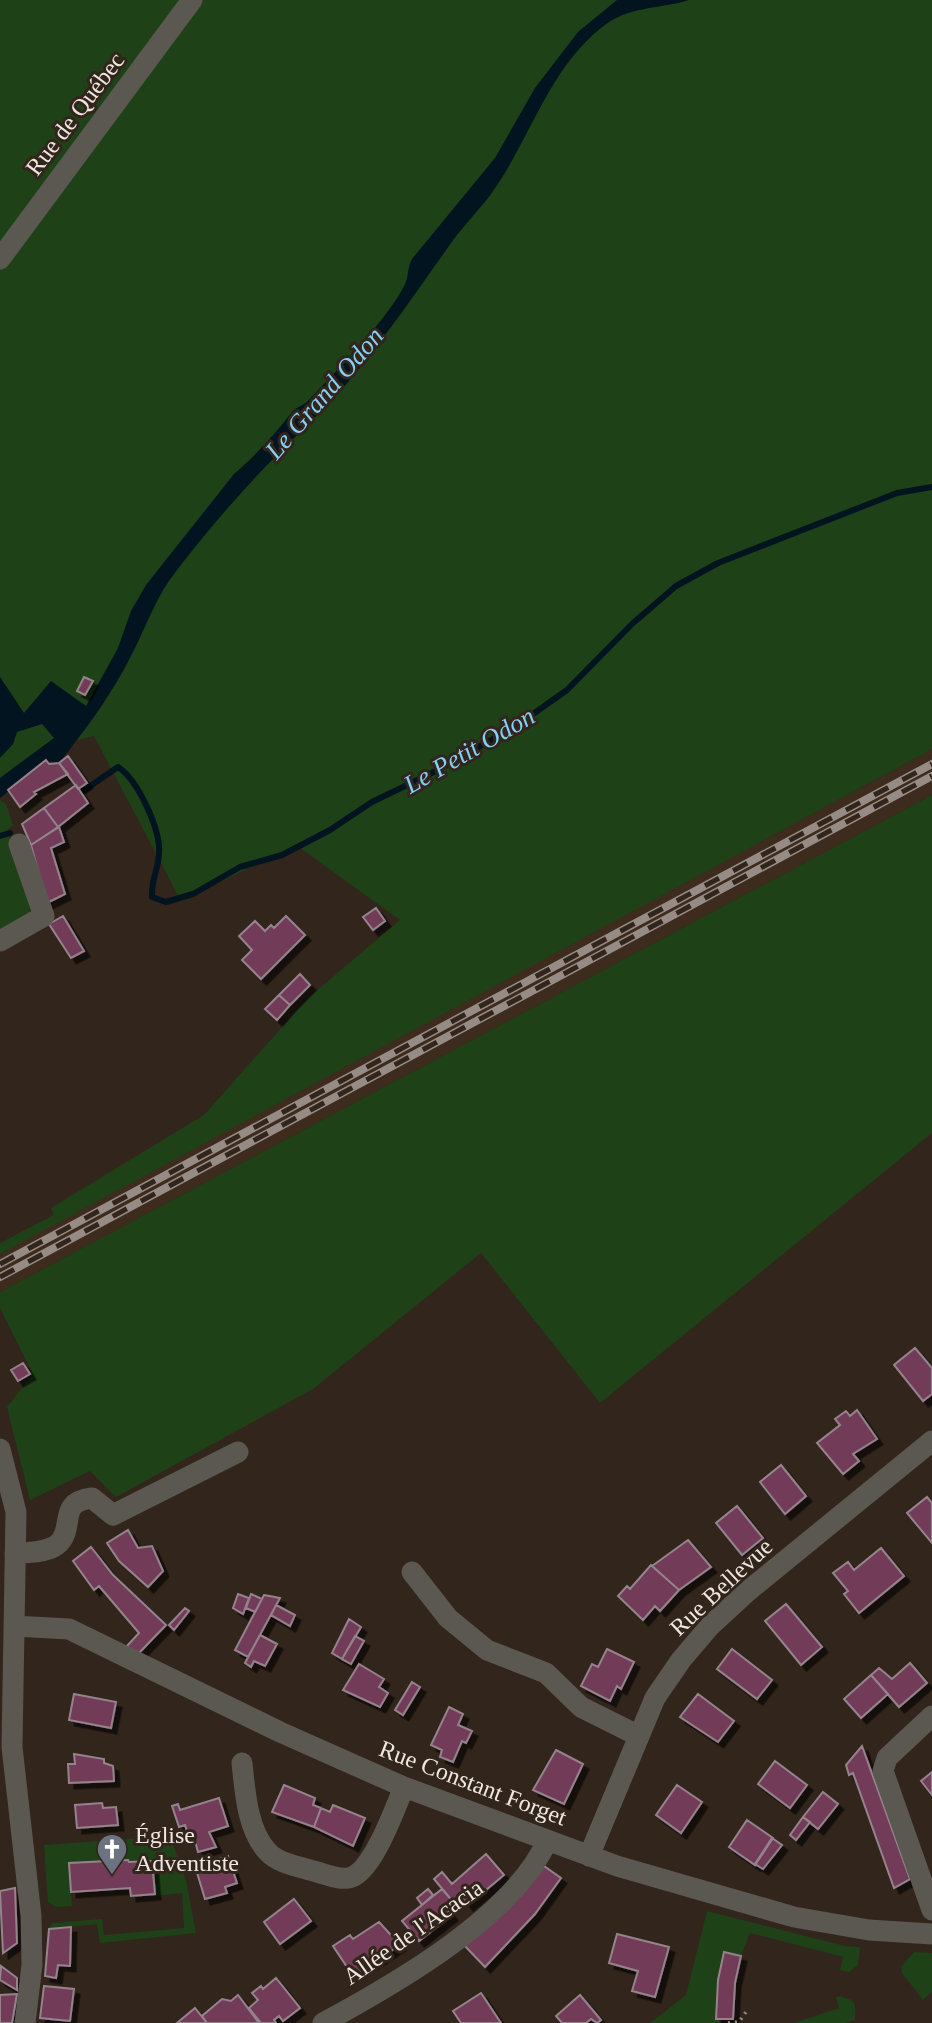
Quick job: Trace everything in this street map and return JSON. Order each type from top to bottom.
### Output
[{"type":"street","name":"Rue de Québec","points":[[0,259],[192,0]]},
{"type":"street","points":[[0,941],[44,916],[19,844]]},
{"type":"street","name":"Rue Bellevue","points":[[589,1856],[654,1698],[710,1626],[932,1441]]},
{"type":"street","points":[[0,1449],[16,1511],[15,1554],[7,1584],[14,1626],[6,1754],[31,1916],[32,1965],[25,2023]]},
{"type":"street","points":[[15,1554],[51,1549],[61,1541],[70,1508],[80,1499],[92,1498],[113,1516],[238,1452]]},
{"type":"street","points":[[412,1572],[448,1618],[487,1650],[545,1673],[581,1707],[637,1735]]},
{"type":"street","name":"Rue Constant Forget","points":[[14,1626],[69,1629],[280,1732],[404,1787],[589,1856],[794,1917],[869,1930],[932,1934]]},
{"type":"street","points":[[932,1716],[887,1758],[883,1771],[932,1910]]},
{"type":"street","points":[[242,1763],[250,1814],[267,1852],[289,1864],[344,1878],[354,1876],[362,1869],[388,1828],[404,1787]]},
{"type":"street","name":"Allée de l'Acacia","points":[[323,2023],[393,1983],[475,1925],[525,1878],[547,1841]]},
{"type":"path","points":[[727,2023],[739,2022],[747,2010]]},
{"type":"shaded area","points":[[932,749],[932,795],[0,1292],[0,1243],[54,1215],[51,1208],[204,1115],[259,1112]]},
{"type":"green space","points":[[0,0],[932,0],[932,749],[0,1254],[0,1243],[54,1215],[51,1208],[204,1115],[308,998],[400,920],[296,845],[181,901],[94,736],[59,744],[0,789]]},
{"type":"green space","points":[[932,795],[932,1133],[600,1403],[481,1253],[313,1389],[116,1497],[90,1471],[30,1500],[7,1407],[33,1374],[0,1308],[0,1292]]},
{"type":"green space","points":[[0,800],[6,804],[13,825],[7,830],[33,903],[28,916],[0,935]]},
{"type":"green space","points":[[170,1836],[186,1880],[196,1933],[100,1943],[97,1924],[49,1929],[52,1923],[102,1919],[104,1935],[184,1928],[182,1893],[155,1896],[152,1861],[69,1863],[72,1906],[56,1907],[48,1902],[44,1845]]},
{"type":"green space","points":[[707,1911],[845,1946],[860,1947],[858,1965],[849,1972],[840,1970],[843,1957],[750,1933],[741,1956],[724,1953],[718,1980],[716,2018],[720,2019],[719,2023],[650,2023],[686,1995]]},
{"type":"green space","points":[[914,1952],[932,1953],[932,1992],[923,2000],[902,1973],[901,1967]]},
{"type":"green space","points":[[836,1997],[851,2000],[855,2005],[855,2020],[846,2023],[794,2023],[839,2008]]},
{"type":"water","name":"Le Grand Odon","points":[[617,0],[689,0],[622,15],[601,28],[583,45],[553,85],[491,194],[454,239],[354,375],[238,496],[170,580],[157,600],[116,683],[59,763],[46,761],[0,798],[0,778],[54,738],[42,724],[17,732],[13,744],[0,758],[0,677],[24,713],[51,681],[86,706],[118,648],[131,611],[146,585],[234,474],[294,410],[309,400],[375,328],[405,284],[412,259],[495,158],[535,88],[578,32]]},
{"type":"building","points":[[84,677],[93,681],[85,695],[77,691]]},
{"type":"building","points":[[68,756],[87,783],[78,789],[59,763]]},
{"type":"building","points":[[46,760],[49,764],[59,763],[68,774],[34,792],[36,794],[20,807],[8,790]]},
{"type":"building","points":[[76,785],[88,803],[58,827],[44,808]]},
{"type":"building","points":[[44,808],[58,827],[31,845],[22,824]]},
{"type":"building","points":[[59,827],[64,842],[51,848],[65,894],[47,903],[31,845]]},
{"type":"building","points":[[376,908],[385,921],[373,930],[363,917]]},
{"type":"building","points":[[63,916],[84,951],[71,958],[49,924]]},
{"type":"building","points":[[286,916],[305,935],[261,979],[242,960],[252,950],[239,936],[255,921],[265,931],[271,925],[274,928]]},
{"type":"building","points":[[300,974],[310,985],[290,1005],[279,995]]},
{"type":"building","points":[[279,995],[290,1005],[277,1020],[265,1009]]},
{"type":"building","points":[[915,1348],[932,1368],[932,1394],[923,1401],[894,1365]]},
{"type":"building","points":[[23,1363],[30,1374],[18,1381],[11,1370]]},
{"type":"building","points":[[857,1410],[877,1439],[853,1454],[859,1461],[843,1474],[817,1443],[840,1425],[835,1419],[846,1411],[850,1416]]},
{"type":"building","points":[[781,1465],[806,1496],[785,1514],[760,1482]]},
{"type":"building","points":[[927,1497],[932,1503],[932,1543],[907,1513]]},
{"type":"building","points":[[737,1506],[763,1538],[742,1555],[716,1523]]},
{"type":"building","points":[[128,1530],[138,1548],[152,1546],[163,1571],[148,1587],[119,1561],[107,1543]]},
{"type":"building","points":[[688,1540],[711,1567],[679,1590],[652,1566]]},
{"type":"building","points":[[91,1547],[113,1575],[166,1625],[137,1655],[127,1646],[139,1633],[99,1586],[94,1590],[73,1561]]},
{"type":"building","points":[[881,1548],[904,1576],[859,1613],[844,1594],[848,1591],[833,1573],[848,1562],[854,1570]]},
{"type":"building","points":[[651,1565],[679,1590],[660,1611],[655,1606],[643,1620],[618,1596],[627,1586],[630,1589]]},
{"type":"building","points":[[238,1594],[249,1598],[243,1614],[233,1608]]},
{"type":"building","points":[[251,1594],[262,1599],[255,1612],[246,1608]]},
{"type":"building","points":[[264,1595],[280,1598],[248,1657],[235,1650]]},
{"type":"building","points":[[786,1604],[822,1647],[801,1665],[765,1621]]},
{"type":"building","points":[[276,1605],[295,1615],[290,1626],[271,1615]]},
{"type":"building","points":[[185,1608],[189,1611],[174,1630],[169,1625]]},
{"type":"building","points":[[349,1619],[361,1627],[342,1659],[332,1653]]},
{"type":"building","points":[[260,1635],[277,1644],[265,1666],[254,1661],[251,1667],[245,1663]]},
{"type":"building","points":[[355,1636],[364,1641],[351,1664],[342,1659]]},
{"type":"building","points":[[607,1649],[634,1662],[621,1689],[617,1686],[610,1701],[581,1686],[592,1664],[598,1667]]},
{"type":"building","points":[[732,1649],[772,1680],[757,1699],[717,1669]]},
{"type":"building","points":[[910,1663],[927,1683],[899,1707],[871,1675],[879,1668],[892,1679]]},
{"type":"building","points":[[359,1664],[384,1679],[379,1687],[388,1693],[380,1707],[343,1690]]},
{"type":"building","points":[[871,1675],[888,1694],[861,1718],[844,1699]]},
{"type":"building","points":[[412,1682],[420,1687],[403,1715],[395,1710]]},
{"type":"building","points":[[74,1694],[116,1702],[111,1728],[69,1720]]},
{"type":"building","points":[[698,1694],[734,1721],[718,1742],[680,1717]]},
{"type":"building","points":[[449,1707],[463,1714],[458,1725],[472,1731],[466,1743],[462,1741],[453,1762],[440,1757],[442,1750],[431,1745]]},
{"type":"building","points":[[862,1746],[910,1879],[894,1888],[853,1773],[849,1775],[846,1765]]},
{"type":"building","points":[[556,1750],[583,1764],[564,1804],[533,1790]]},
{"type":"building","points":[[74,1754],[104,1759],[104,1763],[113,1766],[114,1781],[69,1783],[68,1764],[75,1764]]},
{"type":"building","points":[[775,1761],[807,1785],[790,1808],[758,1784]]},
{"type":"building","points":[[932,1772],[932,1795],[921,1781]]},
{"type":"building","points":[[284,1785],[315,1798],[313,1805],[321,1808],[314,1827],[272,1812]]},
{"type":"building","points":[[677,1785],[702,1802],[681,1833],[656,1815]]},
{"type":"building","points":[[823,1792],[838,1804],[818,1829],[803,1817]]},
{"type":"building","points":[[219,1798],[228,1826],[209,1832],[216,1847],[198,1852],[194,1837],[189,1838],[185,1825],[179,1827],[172,1806],[178,1804],[180,1810]]},
{"type":"building","points":[[102,1803],[103,1808],[116,1807],[118,1825],[77,1828],[75,1805]]},
{"type":"building","points":[[333,1805],[365,1818],[353,1846],[314,1827],[321,1808],[330,1812]]},
{"type":"building","points":[[803,1817],[810,1822],[796,1840],[790,1835]]},
{"type":"building","points":[[747,1820],[773,1838],[755,1865],[729,1847]]},
{"type":"building","points":[[772,1838],[782,1845],[763,1869],[755,1864]]},
{"type":"building","points":[[486,1854],[504,1875],[468,1905],[461,1897],[454,1903],[434,1879],[442,1872],[452,1884]]},
{"type":"building","points":[[228,1856],[237,1883],[225,1887],[227,1893],[205,1899],[195,1866]]},
{"type":"building","name":"Église Adventiste","points":[[152,1861],[155,1894],[131,1896],[130,1888],[71,1892],[69,1863]]},
{"type":"building","points":[[544,1866],[561,1878],[535,1914],[485,1967],[463,1944]]},
{"type":"building","points":[[15,1888],[17,1943],[3,1953],[0,1891]]},
{"type":"building","points":[[428,1889],[433,1895],[422,1905],[417,1898]]},
{"type":"building","points":[[442,1889],[454,1903],[447,1909],[452,1915],[419,1941],[402,1921]]},
{"type":"building","points":[[294,1899],[311,1921],[280,1944],[264,1922]]},
{"type":"building","points":[[379,1922],[400,1945],[353,1976],[333,1946],[350,1935],[353,1939]]},
{"type":"building","points":[[71,1927],[70,1966],[58,1965],[56,1978],[45,1976],[49,1929]]},
{"type":"building","points":[[617,1934],[669,1947],[655,1997],[632,1991],[638,1971],[609,1963]]},
{"type":"building","points":[[724,1952],[741,1956],[735,1983],[733,2019],[716,2019],[718,1980]]},
{"type":"building","points":[[1,1966],[17,1978],[17,1990],[0,1980]]},
{"type":"building","points":[[276,1978],[300,2008],[283,2021],[279,2016],[274,2020],[276,2023],[261,2023],[249,2008],[258,2000],[252,1993],[261,1986],[263,1989]]},
{"type":"building","points":[[44,1986],[74,1989],[70,2021],[40,2018]]},
{"type":"building","points":[[481,1993],[501,2023],[461,2023],[453,2011]]},
{"type":"building","points":[[17,1994],[12,2023],[0,2023],[0,1995]]},
{"type":"building","points":[[238,1995],[259,2023],[207,2023],[202,2016],[222,1999],[231,2001]]},
{"type":"building","points":[[580,1995],[601,2020],[597,2023],[591,2019],[586,2023],[562,2023],[556,2016]]},
{"type":"building","points":[[195,2008],[207,2023],[177,2023]]},
{"type":"waterway","name":"Le Petit Odon","points":[[83,791],[118,767],[126,773],[147,806],[159,844],[152,897],[166,902],[193,894],[240,867],[282,855],[330,830],[372,802],[436,771],[516,726],[567,690],[632,624],[676,586],[718,563],[897,493],[932,487]]},
{"type":"waterway","name":"Le Petit Odon","points":[[0,836],[10,833]]},
{"type":"railway","points":[[0,1264],[932,764]]},
{"type":"railway","points":[[0,1277],[932,776]]},
{"type":"place","name":"Église Adventiste","points":[[112,1876]]}]
